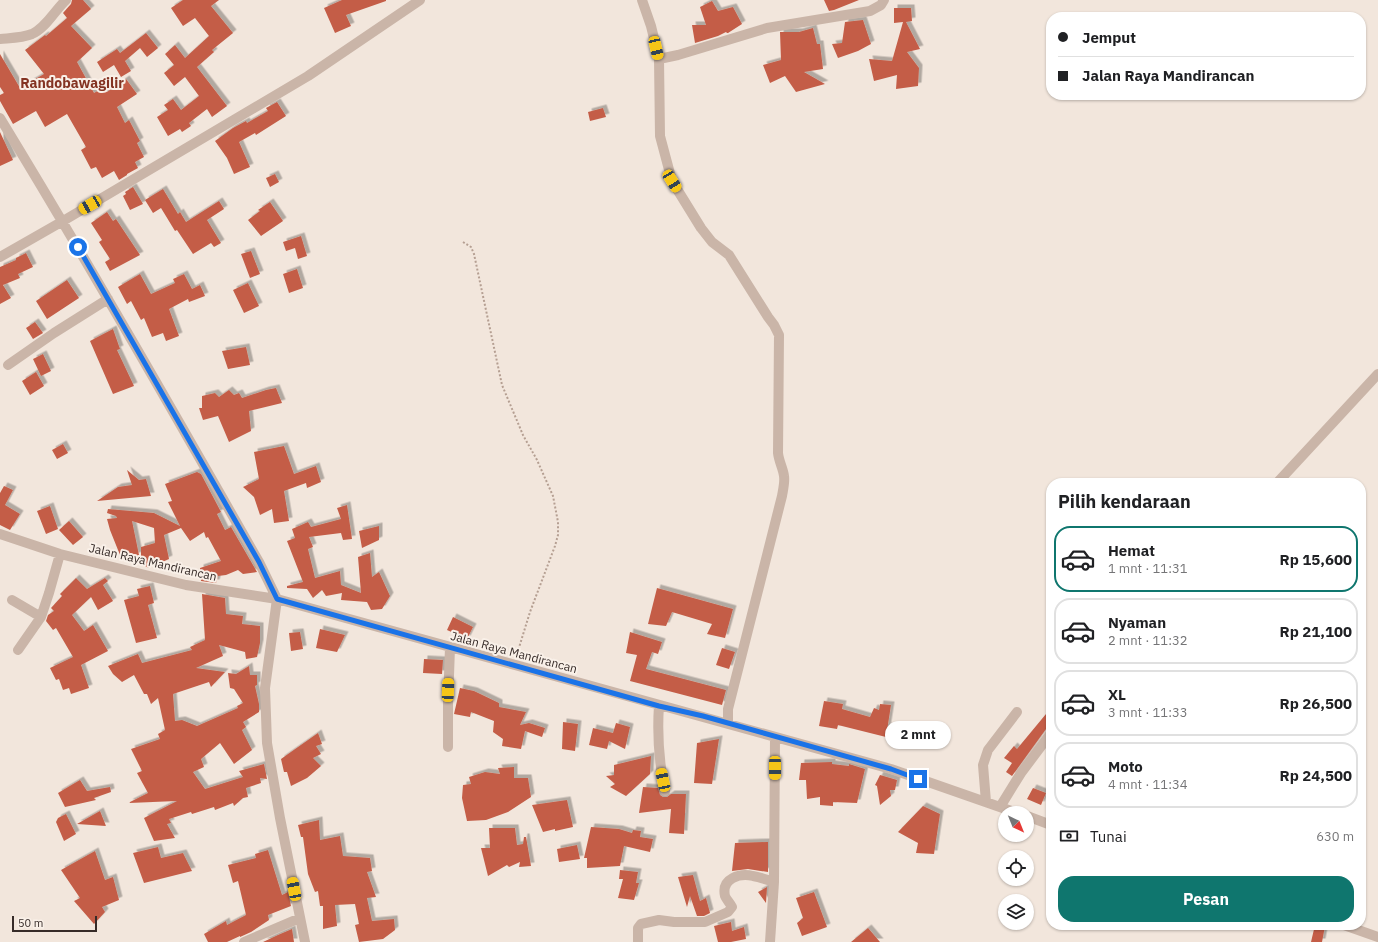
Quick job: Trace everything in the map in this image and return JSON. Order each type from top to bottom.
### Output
[{"type":"street","points":[[0,38],[22,37],[33,33],[46,22],[66,0]]},
{"type":"street","points":[[0,257],[308,76],[420,0]]},
{"type":"street","points":[[642,0],[651,26],[659,59],[660,136],[672,181],[700,228],[712,242],[729,256],[779,335],[778,453],[779,462],[783,469],[785,478],[782,496],[728,709],[728,723]]},
{"type":"street","points":[[659,59],[678,55],[767,28],[870,11],[880,5],[884,0]]},
{"type":"street","points":[[0,118],[63,221],[108,299],[259,562],[277,599],[265,688],[267,743],[304,942]]},
{"type":"street","points":[[8,364],[108,299]]},
{"type":"street","points":[[1282,478],[1378,374]]},
{"type":"street","name":"Jalan Raya Mandirancan","points":[[0,534],[60,554],[186,585],[277,599],[891,769],[998,806]]},
{"type":"street","points":[[18,650],[41,617],[60,554]]},
{"type":"street","points":[[12,600],[41,617]]},
{"type":"street","points":[[448,747],[450,647]]},
{"type":"street","points":[[659,706],[658,726],[660,768],[665,791]]},
{"type":"street","points":[[986,802],[983,766],[988,750],[1017,712]]},
{"type":"street","points":[[770,942],[774,882],[775,737]]},
{"type":"street","points":[[1001,806],[1021,773],[1046,740]]},
{"type":"street","points":[[1034,819],[1046,823]]},
{"type":"street","points":[[638,942],[638,928],[641,924],[659,920],[674,922],[705,922],[728,912],[732,907],[726,896],[725,888],[728,882],[735,876],[751,875],[774,882]]},
{"type":"street","points":[[244,942],[300,918]]},
{"type":"street","points":[[1358,930],[1378,937]]},
{"type":"path","points":[[463,242],[471,247],[474,254],[502,385],[523,435],[537,460],[553,496],[558,522],[558,535],[530,612],[514,665]]},
{"type":"building","points":[[72,0],[83,0],[91,9],[71,26],[92,48],[77,62],[94,93],[105,87],[107,92],[126,79],[137,94],[117,107],[125,123],[129,120],[140,141],[137,143],[144,157],[135,162],[138,168],[119,180],[114,171],[102,178],[96,167],[91,169],[81,150],[86,147],[67,114],[45,127],[36,111],[13,124],[0,101],[0,95],[4,93],[0,87],[0,54],[20,88],[44,74],[25,50],[45,35],[46,36],[67,18],[63,13],[71,4]]},
{"type":"building","points":[[183,0],[219,0],[211,6],[233,33],[212,50],[214,52],[197,67],[227,106],[212,117],[207,109],[189,123],[191,126],[182,132],[180,129],[168,136],[157,117],[168,110],[164,105],[173,99],[181,110],[199,96],[185,77],[174,86],[164,73],[174,65],[165,54],[175,45],[185,58],[209,36],[195,18],[183,26],[171,8]]},
{"type":"building","points":[[342,0],[386,1],[346,15],[351,26],[335,33],[324,8]]},
{"type":"building","points":[[824,0],[859,0],[829,11]]},
{"type":"building","points":[[712,1],[718,11],[733,7],[742,24],[728,33],[726,32],[695,43],[692,25],[706,25],[700,7]]},
{"type":"building","points":[[894,8],[911,8],[912,21],[906,22],[920,49],[907,52],[919,68],[918,86],[896,89],[897,75],[874,81],[869,59],[892,61],[903,22],[894,23]]},
{"type":"building","points":[[863,20],[871,44],[858,51],[838,58],[832,44],[842,43],[845,22]]},
{"type":"building","points":[[813,28],[817,44],[820,44],[823,69],[804,72],[825,84],[796,92],[785,76],[770,83],[763,65],[781,60],[780,32],[799,32]]},
{"type":"building","points":[[146,33],[158,48],[147,57],[140,48],[125,61],[131,71],[121,77],[114,65],[103,72],[97,62],[117,49],[120,53]]},
{"type":"building","points":[[277,102],[286,116],[256,135],[255,133],[239,142],[250,167],[234,174],[227,158],[215,141],[233,128],[246,121],[247,123],[268,111],[266,108]]},
{"type":"building","points":[[603,108],[606,117],[590,121],[588,112]]},
{"type":"building","points":[[0,132],[13,160],[0,166]]},
{"type":"building","points":[[275,174],[279,182],[270,187],[266,178]]},
{"type":"building","points":[[133,187],[143,204],[130,210],[123,196],[126,194],[125,192]]},
{"type":"building","points":[[163,189],[178,214],[180,212],[186,222],[219,201],[224,209],[207,220],[221,243],[214,247],[211,243],[193,254],[177,230],[175,231],[161,208],[153,213],[145,200]]},
{"type":"building","points":[[270,202],[283,221],[261,236],[248,220],[260,211],[258,210]]},
{"type":"building","points":[[107,212],[113,221],[116,219],[140,255],[110,271],[105,262],[110,259],[99,242],[102,240],[91,223]]},
{"type":"building","points":[[301,236],[307,256],[298,259],[295,248],[286,251],[283,242]]},
{"type":"building","points":[[251,251],[260,274],[250,278],[241,254]]},
{"type":"building","points":[[26,253],[33,267],[18,274],[20,278],[3,285],[11,298],[0,304],[0,267],[16,260],[16,258]]},
{"type":"building","points":[[297,269],[303,288],[289,293],[283,274]]},
{"type":"building","points":[[140,274],[151,294],[175,283],[173,279],[184,274],[192,289],[200,285],[205,296],[189,302],[188,299],[169,309],[179,336],[166,341],[163,333],[152,337],[144,318],[141,320],[131,301],[127,304],[118,287]]},
{"type":"building","points":[[67,280],[79,298],[47,319],[36,301]]},
{"type":"building","points":[[248,283],[259,306],[244,313],[233,290]]},
{"type":"building","points":[[35,322],[43,333],[33,339],[26,328]]},
{"type":"building","points":[[113,329],[120,349],[117,350],[134,386],[113,394],[90,341]]},
{"type":"building","points":[[246,347],[250,365],[228,369],[222,351]]},
{"type":"building","points":[[43,354],[51,371],[41,376],[33,359]]},
{"type":"building","points":[[36,372],[44,386],[30,395],[22,381]]},
{"type":"building","points":[[276,388],[282,403],[249,411],[251,431],[229,442],[218,416],[203,420],[199,408],[202,408],[202,396],[215,393],[219,397],[229,390],[234,395],[239,393],[242,398]]},
{"type":"building","points":[[63,444],[68,453],[57,459],[52,450]]},
{"type":"building","points":[[284,446],[294,474],[316,466],[321,482],[307,488],[306,483],[284,491],[289,521],[274,523],[272,509],[260,515],[254,497],[243,487],[259,479],[254,452]]},
{"type":"building","points":[[127,470],[139,480],[146,479],[151,496],[97,501],[118,487],[132,485]]},
{"type":"building","points":[[197,472],[201,474],[221,512],[217,514],[225,530],[231,527],[257,572],[243,574],[238,570],[226,575],[218,576],[216,583],[201,581],[200,568],[221,561],[208,537],[206,538],[204,532],[190,541],[181,528],[164,535],[169,559],[160,563],[154,558],[149,568],[141,564],[141,547],[155,543],[154,528],[132,521],[139,555],[122,560],[107,519],[117,518],[116,516],[107,513],[108,509],[154,513],[180,526],[168,502],[172,501],[165,484]]},
{"type":"building","points":[[4,486],[13,490],[5,505],[20,514],[10,530],[0,525],[0,493]]},
{"type":"building","points":[[347,505],[352,539],[343,540],[341,533],[309,537],[313,547],[308,549],[315,578],[340,571],[341,585],[361,593],[358,557],[370,553],[372,577],[379,572],[390,596],[382,609],[371,610],[367,602],[341,600],[342,593],[326,596],[322,590],[313,598],[307,589],[287,588],[287,586],[303,582],[287,541],[295,538],[292,529],[308,522],[311,527],[341,519],[337,508]]},
{"type":"building","points":[[50,506],[58,529],[46,534],[37,511]]},
{"type":"building","points":[[69,521],[83,537],[73,545],[59,530]]},
{"type":"building","points":[[379,526],[379,540],[362,548],[359,531]]},
{"type":"building","points":[[76,578],[87,589],[105,578],[108,581],[103,585],[113,601],[98,610],[91,597],[72,615],[84,631],[93,625],[108,651],[81,665],[89,688],[71,694],[69,688],[63,690],[59,679],[56,680],[50,668],[73,657],[56,628],[53,630],[46,621],[48,615],[54,611],[51,608],[62,596],[60,594]]},
{"type":"building","points":[[150,586],[154,603],[148,605],[157,638],[136,643],[124,600],[139,596],[137,589]]},
{"type":"building","points":[[657,588],[733,609],[725,638],[707,634],[712,624],[672,612],[666,626],[648,624]]},
{"type":"building","points":[[202,594],[225,598],[226,614],[243,616],[242,624],[260,626],[260,643],[257,657],[246,659],[245,652],[219,645],[223,656],[196,668],[225,672],[211,687],[209,682],[173,694],[175,721],[182,720],[197,726],[238,708],[237,706],[243,703],[234,689],[230,688],[228,673],[236,674],[249,666],[250,675],[257,675],[257,685],[255,686],[259,704],[259,712],[243,722],[246,727],[242,730],[252,750],[234,764],[220,743],[201,759],[204,767],[193,772],[205,789],[243,777],[239,771],[264,764],[267,779],[260,778],[261,783],[246,788],[248,797],[243,798],[234,806],[233,803],[215,810],[214,807],[169,819],[171,823],[167,824],[175,838],[154,841],[144,818],[177,801],[128,803],[148,793],[137,773],[142,771],[131,749],[160,739],[158,734],[165,730],[158,698],[151,704],[147,694],[144,694],[134,675],[122,682],[113,674],[108,666],[138,654],[142,663],[192,650],[190,647],[205,640]]},
{"type":"building","points":[[453,617],[473,627],[467,639],[447,630]]},
{"type":"building","points":[[320,629],[345,635],[337,652],[316,648]]},
{"type":"building","points":[[300,632],[303,649],[291,651],[289,633]]},
{"type":"building","points":[[630,632],[662,642],[658,654],[652,652],[646,669],[726,690],[722,705],[630,681],[637,655],[626,653]]},
{"type":"building","points":[[722,648],[735,652],[729,669],[716,665]]},
{"type":"building","points":[[424,659],[443,660],[442,674],[423,673]]},
{"type":"building","points":[[460,688],[474,691],[499,703],[499,707],[526,712],[520,725],[529,723],[545,728],[542,737],[525,731],[521,749],[502,746],[503,739],[493,732],[494,721],[471,712],[470,717],[454,714]]},
{"type":"building","points":[[824,701],[843,704],[842,709],[870,717],[874,708],[879,710],[880,704],[891,705],[886,737],[838,725],[837,729],[819,726]]},
{"type":"building","points":[[1046,714],[1046,729],[1012,776],[1006,772],[1012,763],[1004,758],[1014,746],[1017,749]]},
{"type":"building","points":[[563,722],[578,724],[575,751],[562,749]]},
{"type":"building","points":[[616,723],[630,727],[625,749],[609,741],[607,749],[589,745],[593,728],[613,733]]},
{"type":"building","points":[[919,725],[913,747],[903,745],[903,741],[892,738],[904,730]]},
{"type":"building","points":[[318,733],[322,744],[316,746],[321,754],[313,758],[321,766],[307,778],[291,786],[287,772],[284,772],[281,759]]},
{"type":"building","points":[[719,739],[712,784],[694,783],[697,743]]},
{"type":"building","points":[[651,756],[650,774],[626,796],[610,787],[615,784],[606,776],[614,775],[614,765]]},
{"type":"building","points":[[832,762],[832,764],[849,766],[849,764],[865,769],[857,803],[833,802],[833,806],[820,805],[820,797],[807,799],[806,780],[799,780],[801,763]]},
{"type":"building","points":[[514,767],[514,778],[528,778],[531,797],[508,812],[486,820],[467,821],[462,798],[463,785],[471,784],[469,777],[485,772],[500,774],[498,768]]},
{"type":"building","points":[[880,775],[897,780],[895,790],[890,790],[891,796],[880,805],[877,786],[875,785]]},
{"type":"building","points":[[80,780],[87,791],[110,787],[111,792],[94,798],[96,800],[65,807],[58,793]]},
{"type":"building","points":[[643,787],[658,788],[660,795],[663,797],[667,797],[671,794],[686,794],[684,834],[669,833],[671,809],[639,813]]},
{"type":"building","points":[[1033,788],[1046,793],[1041,805],[1027,799]]},
{"type":"building","points":[[567,800],[573,827],[543,832],[532,805]]},
{"type":"building","points":[[923,806],[940,814],[934,854],[916,853],[918,843],[898,832]]},
{"type":"building","points":[[100,811],[106,826],[77,824]]},
{"type":"building","points":[[66,814],[76,834],[64,841],[56,822],[58,818]]},
{"type":"building","points":[[319,820],[320,840],[340,836],[343,856],[370,858],[372,871],[367,872],[376,897],[367,898],[372,921],[394,919],[395,930],[383,939],[359,942],[355,925],[359,924],[355,904],[335,905],[337,926],[323,929],[323,906],[320,906],[318,891],[315,892],[308,874],[303,837],[301,837],[298,825]]},
{"type":"building","points":[[591,827],[619,829],[632,833],[633,830],[641,831],[640,837],[653,839],[650,852],[624,846],[620,866],[587,868],[587,858],[584,858]]},
{"type":"building","points":[[489,828],[515,828],[517,845],[523,844],[524,837],[526,837],[531,866],[519,867],[520,862],[509,867],[507,865],[488,876],[481,848],[490,848]]},
{"type":"building","points":[[768,842],[768,872],[748,869],[732,871],[735,843]]},
{"type":"building","points":[[577,845],[580,859],[559,862],[557,849]]},
{"type":"building","points":[[158,847],[161,858],[183,853],[192,871],[144,883],[133,853]]},
{"type":"building","points":[[268,850],[282,895],[288,892],[291,906],[268,915],[269,920],[251,932],[240,937],[227,942],[208,942],[204,934],[226,921],[227,925],[246,915],[238,881],[233,883],[228,865],[256,858],[255,854]]},
{"type":"building","points":[[95,851],[105,880],[113,877],[119,900],[102,907],[105,912],[94,924],[74,901],[80,898],[61,870]]},
{"type":"building","points":[[620,870],[638,872],[636,883],[639,883],[634,900],[618,898],[623,879],[619,879]]},
{"type":"building","points":[[693,875],[700,901],[706,898],[710,913],[704,916],[697,916],[690,896],[687,907],[678,877]]},
{"type":"building","points":[[767,887],[766,903],[758,892]]},
{"type":"building","points":[[814,892],[827,927],[802,936],[797,923],[803,918],[796,898]]},
{"type":"building","points":[[731,922],[732,931],[744,927],[746,939],[731,942],[718,942],[714,926]]},
{"type":"building","points":[[868,928],[880,942],[851,942]]},
{"type":"building","points":[[292,929],[294,942],[263,942],[278,935]]},
{"type":"building","points":[[1314,930],[1324,930],[1322,942],[1311,942]]},
{"type":"district","name":"Randobawagilir","points":[[72,83]]},
{"type":"route","points":[[78,247],[259,562],[277,599],[891,769],[918,779]]}]
